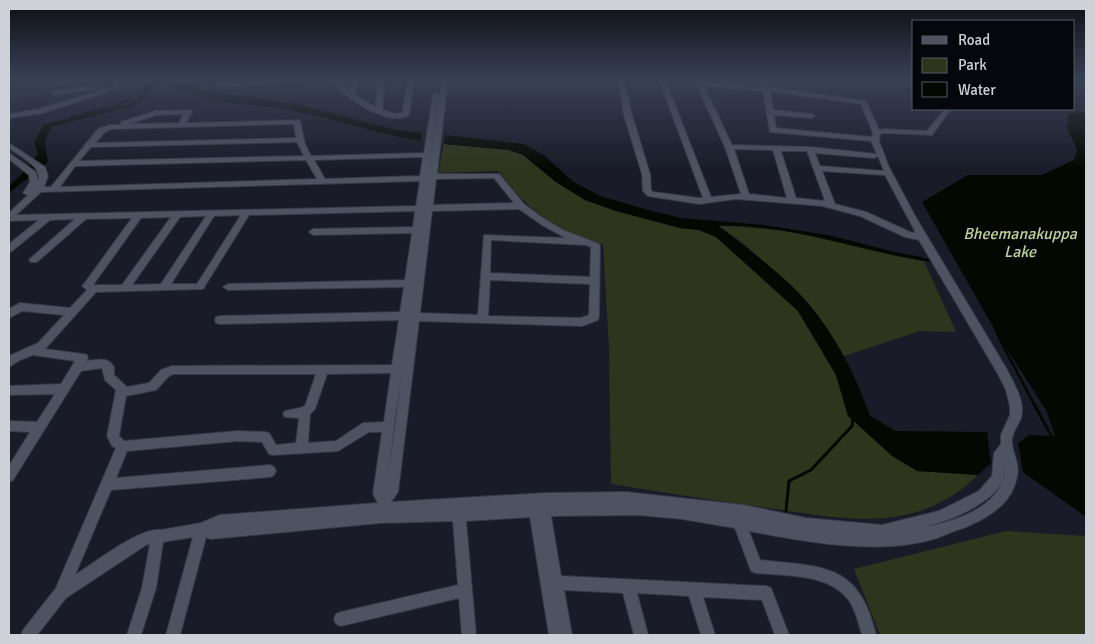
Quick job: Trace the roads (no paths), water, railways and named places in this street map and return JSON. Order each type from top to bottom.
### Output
[{"type":"street","points":[[9,116],[46,109]]},
{"type":"street","points":[[375,109],[384,115],[398,117],[405,115],[407,109]]},
{"type":"street","points":[[428,177],[427,156],[434,135],[436,109]]},
{"type":"street","points":[[383,508],[392,492],[402,369],[439,109]]},
{"type":"street","points":[[627,109],[646,174],[647,191],[659,197],[708,200],[746,197],[831,205],[863,214],[908,235],[924,238]]},
{"type":"street","points":[[673,109],[708,200]]},
{"type":"street","points":[[710,109],[729,148],[746,197]]},
{"type":"street","points":[[769,109],[773,130],[876,136],[929,133],[947,110]]},
{"type":"street","points":[[383,508],[459,515],[539,509],[642,509],[739,522],[827,538],[878,542],[917,537],[979,516],[1004,497],[1010,482],[1012,466],[1006,446],[1006,437],[1015,420],[1017,410],[1015,400],[883,163],[866,109]]},
{"type":"street","points":[[116,127],[155,113],[188,112],[181,126]]},
{"type":"street","points":[[770,112],[811,116]]},
{"type":"street","points":[[54,189],[73,164],[105,129],[116,127],[297,122],[308,158],[322,181]]},
{"type":"street","points":[[90,145],[301,140]]},
{"type":"street","points":[[9,145],[43,171],[44,180],[39,190],[9,218]]},
{"type":"street","points":[[729,148],[776,148],[874,156]]},
{"type":"street","points":[[776,148],[792,200]]},
{"type":"street","points":[[811,150],[831,205]]},
{"type":"street","points":[[9,156],[34,176],[30,190],[9,209]]},
{"type":"street","points":[[73,164],[427,156]]},
{"type":"street","points":[[817,168],[882,173]]},
{"type":"street","points":[[30,190],[496,176],[521,206],[559,233],[588,242],[596,246],[597,250],[594,317],[588,320],[568,322],[410,316],[220,320]]},
{"type":"street","points":[[9,218],[176,215],[424,206],[521,206]]},
{"type":"street","points":[[410,316],[410,283],[417,230],[424,206]]},
{"type":"street","points":[[139,215],[87,286],[93,289],[193,288],[202,285],[247,212]]},
{"type":"street","points":[[164,288],[212,213]]},
{"type":"street","points":[[125,288],[176,215]]},
{"type":"street","points":[[34,260],[83,216]]},
{"type":"street","points":[[9,249],[48,217]]},
{"type":"street","points":[[313,232],[417,230]]},
{"type":"street","points":[[483,318],[487,237],[588,242]]},
{"type":"street","points":[[486,276],[595,281]]},
{"type":"street","points":[[228,288],[410,283]]},
{"type":"street","points":[[35,352],[93,289]]},
{"type":"street","points":[[9,314],[13,306],[71,312]]},
{"type":"street","points":[[9,363],[12,359],[22,354],[35,352],[83,358],[41,427],[10,471]]},
{"type":"street","points":[[78,367],[104,363],[109,367],[109,377],[122,388],[113,436],[116,442],[123,446],[238,436],[265,437],[269,447],[274,450],[338,446],[366,427],[389,427]]},
{"type":"street","points":[[122,392],[152,387],[165,373],[172,370],[402,369]]},
{"type":"street","points":[[383,508],[379,494],[389,427],[402,369]]},
{"type":"street","points":[[301,448],[305,412],[311,404],[323,370]]},
{"type":"street","points":[[9,390],[64,389]]},
{"type":"street","points":[[289,414],[305,412]]},
{"type":"street","points":[[9,426],[41,427]]},
{"type":"street","points":[[28,635],[61,593],[123,446]]},
{"type":"street","points":[[61,593],[137,543],[158,535],[202,529],[212,533],[383,508],[546,499],[626,498],[734,510],[806,524],[882,531],[941,517],[984,495],[998,478],[1000,453],[1006,446]]},
{"type":"street","points":[[108,484],[270,471]]},
{"type":"street","points":[[539,509],[552,583],[565,635]]},
{"type":"street","points":[[459,515],[469,635]]},
{"type":"street","points":[[739,522],[756,566],[824,575],[840,582],[851,592],[859,605],[869,635]]},
{"type":"street","points":[[173,635],[202,529]]},
{"type":"street","points":[[134,635],[149,588],[158,535]]},
{"type":"street","points":[[552,583],[766,593],[782,635]]},
{"type":"street","points":[[552,583],[556,635]]},
{"type":"street","points":[[628,587],[641,635]]},
{"type":"street","points":[[341,619],[465,590]]},
{"type":"street","points":[[694,590],[708,635]]},
{"type":"water","points":[[108,109],[123,109],[51,127],[45,142],[48,162],[9,193],[9,186],[24,172],[38,154],[34,143],[43,126]]},
{"type":"water","points":[[280,109],[316,109],[393,129],[422,133],[421,141],[305,113]]},
{"type":"water","name":"Bheemanakuppa Lake","points":[[1086,112],[1086,517],[1023,472],[1018,443],[1029,435],[1055,436],[1046,410],[997,334],[922,202],[968,175],[1042,175],[1074,160],[1077,150],[1067,128],[1069,113]]},
{"type":"water","points":[[445,135],[524,144],[544,155],[572,181],[600,196],[652,211],[681,218],[764,225],[828,235],[922,257],[924,261],[821,238],[770,229],[718,226],[777,272],[808,303],[828,329],[844,357],[870,416],[896,431],[987,432],[991,463],[978,475],[917,471],[892,456],[848,416],[836,375],[798,311],[716,237],[699,230],[680,228],[616,211],[585,200],[556,182],[523,155],[509,150],[444,144]]},
{"type":"waterway","points":[[71,117],[103,109]]},
{"type":"waterway","points":[[922,259],[932,261]]},
{"type":"waterway","points":[[997,334],[1035,406]]},
{"type":"waterway","points":[[1034,404],[1053,439]]},
{"type":"waterway","points":[[786,511],[789,481],[811,470],[852,426],[853,417]]}]
